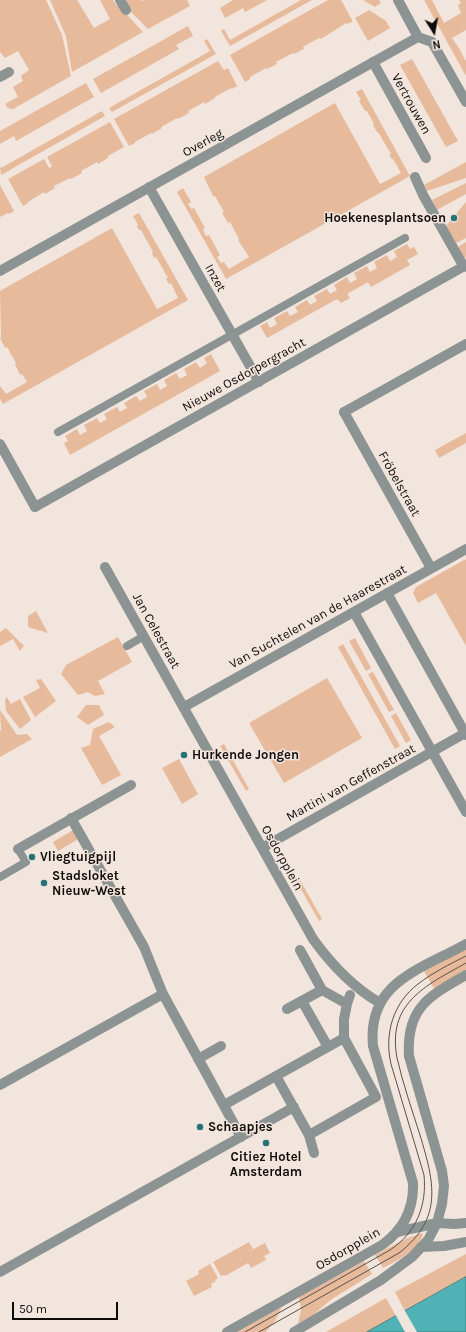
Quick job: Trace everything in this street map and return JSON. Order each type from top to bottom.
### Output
[{"type":"street","points":[[120,0],[126,10]]},
{"type":"street","points":[[398,0],[418,37],[432,42],[466,102]]},
{"type":"street","name":"Overleg","points":[[0,271],[418,37]]},
{"type":"street","name":"Vertrouwen","points":[[373,62],[426,158]]},
{"type":"street","points":[[415,177],[423,195],[465,266]]},
{"type":"street","name":"Inzet","points":[[149,187],[259,382]]},
{"type":"street","name":"Nieuwe Osdorpergracht","points":[[0,444],[35,507],[465,266]]},
{"type":"street","name":"Fröbelstraat","points":[[431,568],[344,412],[466,344]]},
{"type":"street","name":"Van Suchtelen van de Haarestraat","points":[[184,707],[466,549]]},
{"type":"street","name":"Jan Celestraat","points":[[105,567],[184,707]]},
{"type":"street","name":"Martini van Geffenstraat","points":[[262,848],[466,734],[387,593]]},
{"type":"street","name":"Martini van Geffenstraat","points":[[354,612],[466,812]]},
{"type":"street","name":"Osdorpplein","points":[[184,707],[313,939],[322,952],[356,986],[366,995],[380,1003]]},
{"type":"street","points":[[18,848],[131,785]]},
{"type":"street","points":[[71,818],[144,947],[163,994],[241,1137]]},
{"type":"street","name":"Osdorpplein","points":[[227,1332],[382,1245],[397,1232],[408,1215],[412,1203],[413,1183],[373,1046],[372,1027],[380,1003],[391,988],[412,973],[466,944]]},
{"type":"street","points":[[300,950],[322,990],[349,1000],[344,1019],[344,1038],[376,1097],[309,1135]]},
{"type":"street","points":[[294,1332],[382,1280],[412,1257],[428,1240],[437,1223],[442,1204],[443,1180],[409,1056],[409,1030],[415,1016],[427,1000],[436,992],[466,975]]},
{"type":"street","points":[[287,1009],[322,990]]},
{"type":"street","points":[[0,1085],[163,994]]},
{"type":"street","points":[[302,1001],[328,1047]]},
{"type":"street","points":[[224,1105],[344,1038]]},
{"type":"street","points":[[198,1059],[221,1046]]},
{"type":"street","points":[[276,1076],[309,1135],[314,1153]]},
{"type":"street","points":[[0,1272],[294,1107]]},
{"type":"street","points":[[397,1232],[437,1223],[466,1223]]},
{"type":"street","points":[[421,1247],[444,1246],[466,1242]]},
{"type":"lane","points":[[58,432],[405,238]]},
{"type":"lane","points":[[127,646],[144,636]]},
{"type":"lane","points":[[0,877],[26,862],[18,848]]},
{"type":"shaded area","points":[[0,0],[46,0],[62,35],[71,76],[13,109],[8,108],[5,104],[18,97],[13,87],[23,81],[21,76],[29,70],[18,51],[5,58],[0,52]]},
{"type":"shaded area","points":[[50,0],[77,0],[94,28],[110,19],[100,0],[113,0],[143,32],[72,72],[66,36]]},
{"type":"shaded area","points":[[127,0],[187,0],[190,6],[148,29],[128,9]]},
{"type":"shaded area","points":[[233,0],[267,0],[245,12],[243,8],[225,18],[220,8]]},
{"type":"shaded area","points":[[301,0],[312,0],[230,46],[221,31],[224,29],[230,40]]},
{"type":"shaded area","points":[[328,0],[341,0],[352,22],[346,23],[321,39],[319,38],[303,47],[304,49],[276,62],[277,64],[250,77],[250,79],[245,82],[230,55]]},
{"type":"shaded area","points":[[363,0],[379,0],[381,3],[375,7]]},
{"type":"shaded area","points":[[424,0],[432,0],[444,23],[461,13],[458,5],[461,3],[459,0],[466,0],[466,30],[452,38],[466,60],[466,76]]},
{"type":"shaded area","points":[[369,10],[386,21],[390,28],[368,41],[355,18]]},
{"type":"shaded area","points":[[188,26],[193,36],[176,45],[179,49],[101,93],[93,79]]},
{"type":"shaded area","points":[[207,39],[216,54],[112,112],[109,108],[210,51],[204,41]]},
{"type":"shaded area","points":[[412,59],[458,141],[446,147],[400,65]]},
{"type":"shaded area","points":[[218,61],[224,70],[228,68],[237,86],[205,104],[204,102],[188,111],[189,113],[178,119],[177,118],[152,134],[151,133],[129,146],[114,119]]},
{"type":"shaded area","points":[[86,83],[94,97],[16,141],[14,136],[0,144],[0,131]]},
{"type":"shaded area","points":[[362,89],[410,176],[226,279],[177,192],[183,188],[191,202],[188,204],[191,209],[194,208],[205,228],[203,230],[206,236],[209,235],[220,255],[217,257],[221,263],[224,262],[229,269],[249,257],[238,240],[239,239],[230,222],[228,223],[222,213],[224,212],[215,196],[213,196],[204,177],[335,103],[380,184],[401,173],[389,155],[391,154],[373,125],[374,124],[367,111],[365,111],[359,101],[361,100],[356,92]]},
{"type":"shaded area","points":[[102,111],[105,116],[1,175],[0,166],[1,168]]},
{"type":"shaded area","points":[[110,122],[124,147],[108,156],[108,158],[98,164],[97,162],[81,171],[82,173],[54,186],[55,188],[45,194],[44,192],[23,206],[8,179],[44,159],[49,168],[52,166],[47,157]]},
{"type":"shaded area","points":[[466,162],[466,178],[427,191],[424,185]]},
{"type":"shaded area","points":[[466,183],[466,194],[437,210],[432,200]]},
{"type":"shaded area","points":[[0,185],[14,211],[0,217]]},
{"type":"shaded area","points":[[466,202],[466,238],[456,243],[446,226]]},
{"type":"shaded area","points":[[139,213],[188,300],[3,404],[0,399],[0,387],[6,394],[27,382],[22,374],[20,375],[15,364],[16,363],[0,338],[0,291],[112,228],[157,309],[178,298],[171,283],[169,284],[166,279],[168,278],[156,257],[154,258],[153,252],[141,230],[139,230],[137,226],[138,225],[133,216]]},
{"type":"shaded area","points":[[466,242],[466,257],[464,258],[458,247]]},
{"type":"shaded area","points":[[407,244],[410,249],[414,247],[418,254],[407,260],[410,265],[371,287],[368,282],[347,294],[350,298],[341,303],[337,299],[267,338],[260,326],[267,322],[270,328],[277,324],[274,318],[287,311],[290,316],[298,312],[295,307],[307,300],[310,305],[317,301],[314,296],[327,289],[330,294],[337,290],[334,285],[347,277],[350,283],[357,279],[354,273],[367,266],[370,272],[377,268],[374,262],[387,255],[390,261],[397,257],[394,251]]},
{"type":"shaded area","points":[[211,354],[220,371],[70,455],[64,443],[68,441],[65,436],[77,429],[80,435],[87,431],[84,425],[97,418],[100,423],[107,419],[104,414],[117,407],[120,412],[127,408],[124,403],[136,396],[140,401],[147,397],[144,391],[157,384],[160,390],[167,386],[164,380],[176,373],[180,379],[187,375],[184,369],[196,362],[200,368],[207,363],[204,358]]},
{"type":"shaded area","points":[[466,433],[466,443],[439,458],[435,450]]},
{"type":"shaded area","points":[[466,559],[466,646],[436,593],[418,603],[413,593],[416,587]]},
{"type":"shaded area","points":[[36,611],[48,633],[28,627],[28,616]]},
{"type":"shaded area","points":[[6,628],[24,646],[20,651],[13,639],[0,646],[0,632]]},
{"type":"shaded area","points":[[118,637],[132,662],[98,681],[105,694],[95,696],[88,692],[78,695],[61,674],[66,665]]},
{"type":"shaded area","points":[[355,638],[371,668],[366,671],[349,641]]},
{"type":"shaded area","points":[[343,644],[400,746],[395,749],[338,647]]},
{"type":"shaded area","points":[[373,672],[394,710],[389,712],[368,674]]},
{"type":"shaded area","points":[[327,678],[362,738],[284,783],[249,723]]},
{"type":"shaded area","points":[[41,679],[56,701],[35,717],[23,697],[40,688],[36,680]]},
{"type":"shaded area","points":[[7,697],[11,704],[20,699],[31,720],[20,729],[6,711],[5,700]]},
{"type":"shaded area","points":[[86,705],[99,705],[104,715],[88,725],[77,717]]},
{"type":"shaded area","points":[[0,710],[17,735],[27,734],[32,739],[0,757],[1,730]]},
{"type":"shaded area","points":[[396,713],[411,740],[406,743],[391,716]]},
{"type":"shaded area","points":[[109,722],[115,727],[99,736],[121,775],[102,785],[81,748],[90,745],[93,729]]},
{"type":"shaded area","points":[[224,744],[249,789],[246,791],[220,746]]},
{"type":"shaded area","points":[[179,759],[198,794],[182,804],[162,768]]},
{"type":"shaded area","points":[[75,829],[80,838],[58,851],[53,842]]},
{"type":"shaded area","points":[[300,880],[322,919],[319,921],[297,882]]},
{"type":"shaded area","points":[[466,949],[466,970],[434,989],[424,971]]},
{"type":"shaded area","points":[[422,1233],[423,1235],[420,1241],[411,1251],[383,1268],[375,1255],[405,1239]]},
{"type":"shaded area","points":[[249,1242],[253,1249],[246,1253],[265,1243],[270,1253],[264,1256],[266,1260],[251,1268],[248,1263],[225,1276],[221,1276],[213,1262]]},
{"type":"shaded area","points":[[466,1254],[466,1277],[405,1311],[395,1292]]},
{"type":"shaded area","points":[[364,1261],[372,1274],[332,1299],[313,1315],[298,1324],[301,1310],[299,1297]]},
{"type":"shaded area","points":[[210,1264],[218,1278],[211,1284],[212,1287],[194,1296],[186,1281],[199,1274],[198,1271]]},
{"type":"shaded area","points":[[386,1298],[396,1316],[367,1332],[326,1332]]},
{"type":"shaded area","points":[[280,1308],[281,1309],[275,1321],[266,1332],[238,1332]]},
{"type":"water","points":[[466,1277],[466,1332],[367,1332]]},
{"type":"pier","points":[[404,1309],[417,1332],[405,1332],[395,1314]]},
{"type":"tram line","points":[[245,1332],[390,1250],[399,1243],[413,1227],[418,1218],[424,1197],[424,1175],[391,1064],[389,1042],[392,1020],[402,1000],[418,984],[447,965],[466,956]]},
{"type":"tram line","points":[[259,1332],[399,1253],[413,1240],[423,1226],[429,1213],[432,1198],[429,1168],[397,1058],[395,1039],[398,1023],[412,998],[437,980],[466,963]]},
{"type":"place","name":"Hoekenesplantsoen","points":[[454,218]]},
{"type":"place","name":"Hurkende Jongen","points":[[184,755]]},
{"type":"place","name":"Vliegtuigpijl","points":[[32,857]]},
{"type":"place","name":"Stadsloket Nieuw-West","points":[[44,883]]},
{"type":"place","name":"Schaapjes","points":[[200,1127]]},
{"type":"place","name":"Citiez Hotel Amsterdam","points":[[266,1143]]}]
